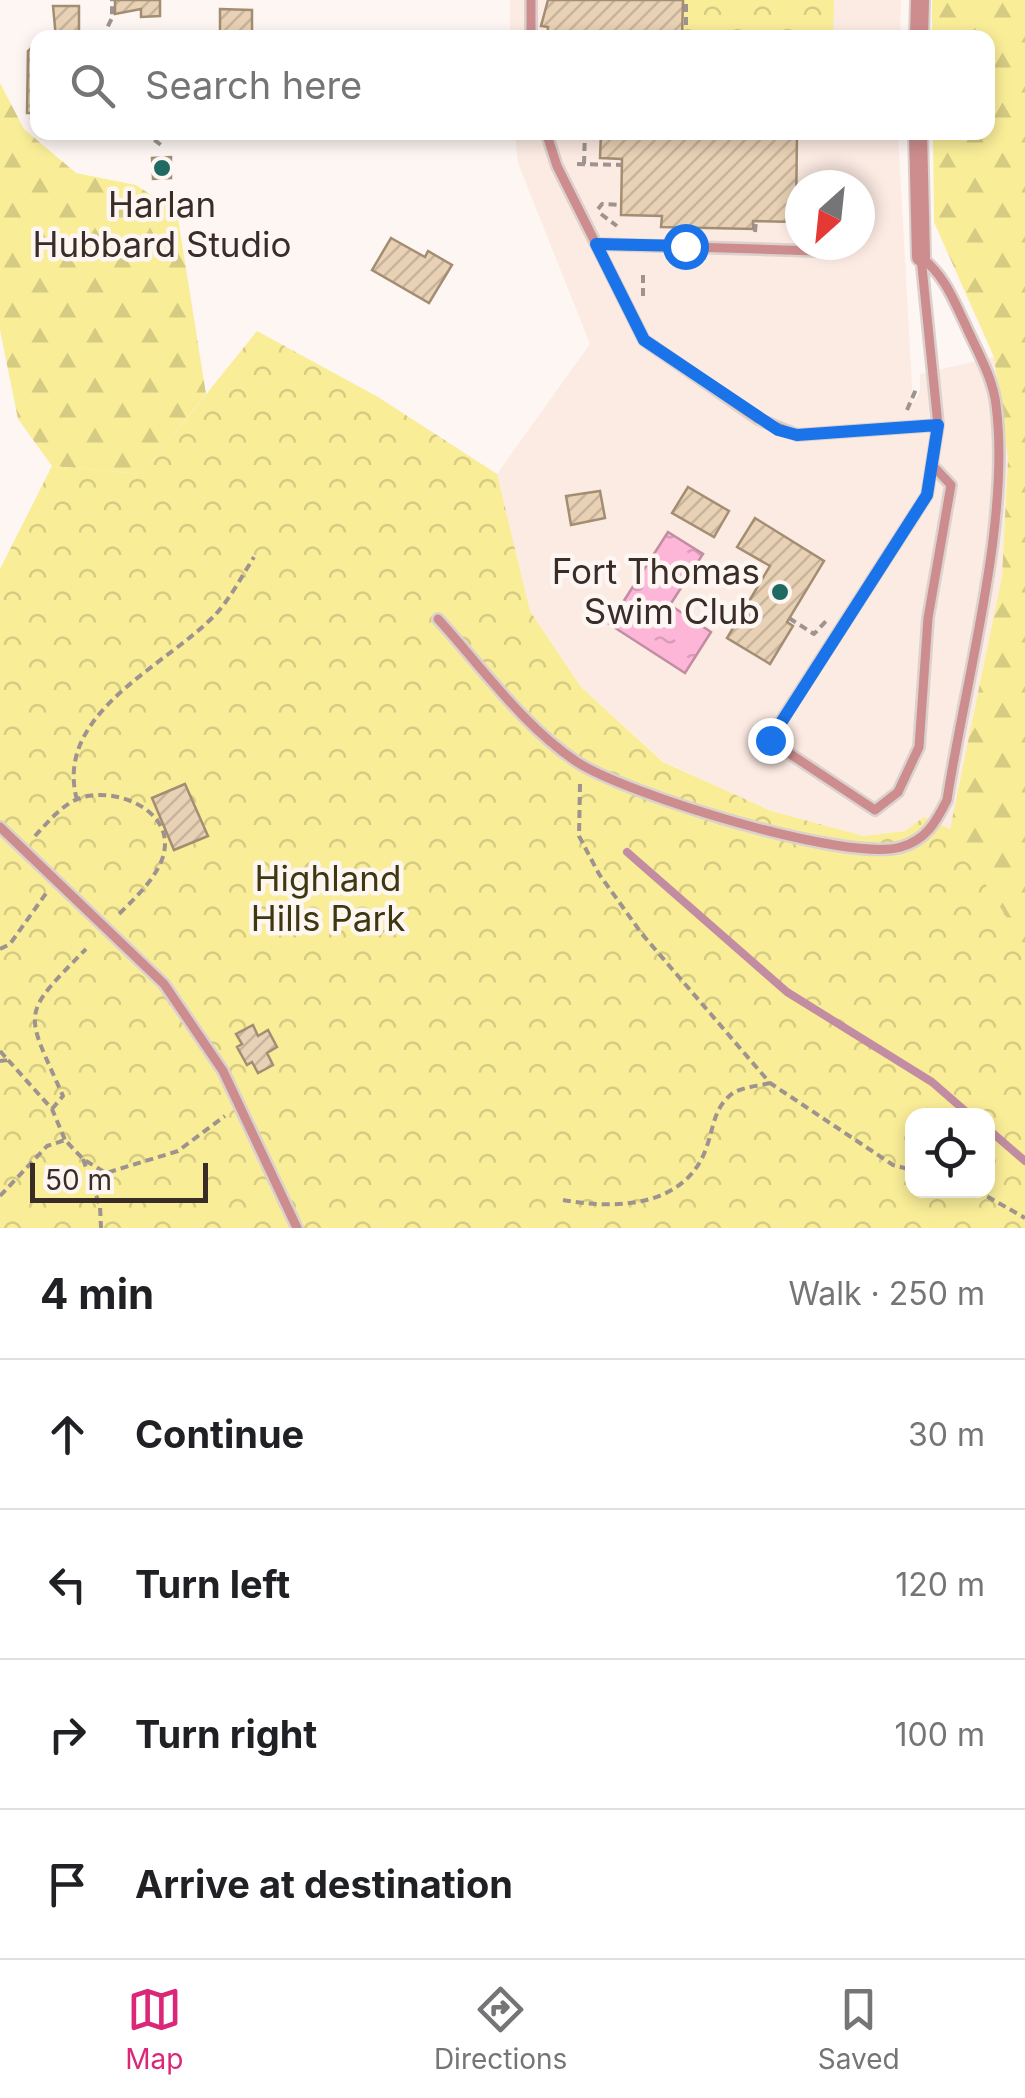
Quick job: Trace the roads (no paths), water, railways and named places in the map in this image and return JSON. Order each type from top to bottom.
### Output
[{"type":"street","points":[[919,30],[920,0]]},
{"type":"street","points":[[918,140],[921,257]]},
{"type":"lane","points":[[530,30],[531,0]]},
{"type":"lane","points":[[550,140],[644,340],[758,419],[797,435],[938,425]]},
{"type":"lane","points":[[596,244],[785,251]]},
{"type":"lane","points":[[921,257],[938,425],[935,468],[927,495],[770,740],[875,810],[898,792],[919,747],[928,618],[951,485],[935,468]]},
{"type":"lane","points":[[438,619],[550,741],[580,764],[666,798],[809,843],[899,848],[932,830],[947,800],[991,549],[1000,433],[994,393],[969,333],[942,274],[921,257]]},
{"type":"lane","points":[[0,827],[164,984],[222,1071],[297,1228]]},
{"type":"water","points":[[668,532],[703,554],[670,605],[711,632],[685,673],[609,624]]},
{"type":"waterway","points":[[627,852],[787,992],[932,1082],[962,1108]]},
{"type":"waterway","points":[[995,1135],[1025,1161]]},
{"type":"place","name":"Harlan Hubbard Studio","points":[[162,168]]},
{"type":"place","name":"Fort Thomas Swim Club","points":[[780,592]]},
{"type":"park label","name":"Highland Hills Park","points":[[328,899]]}]
